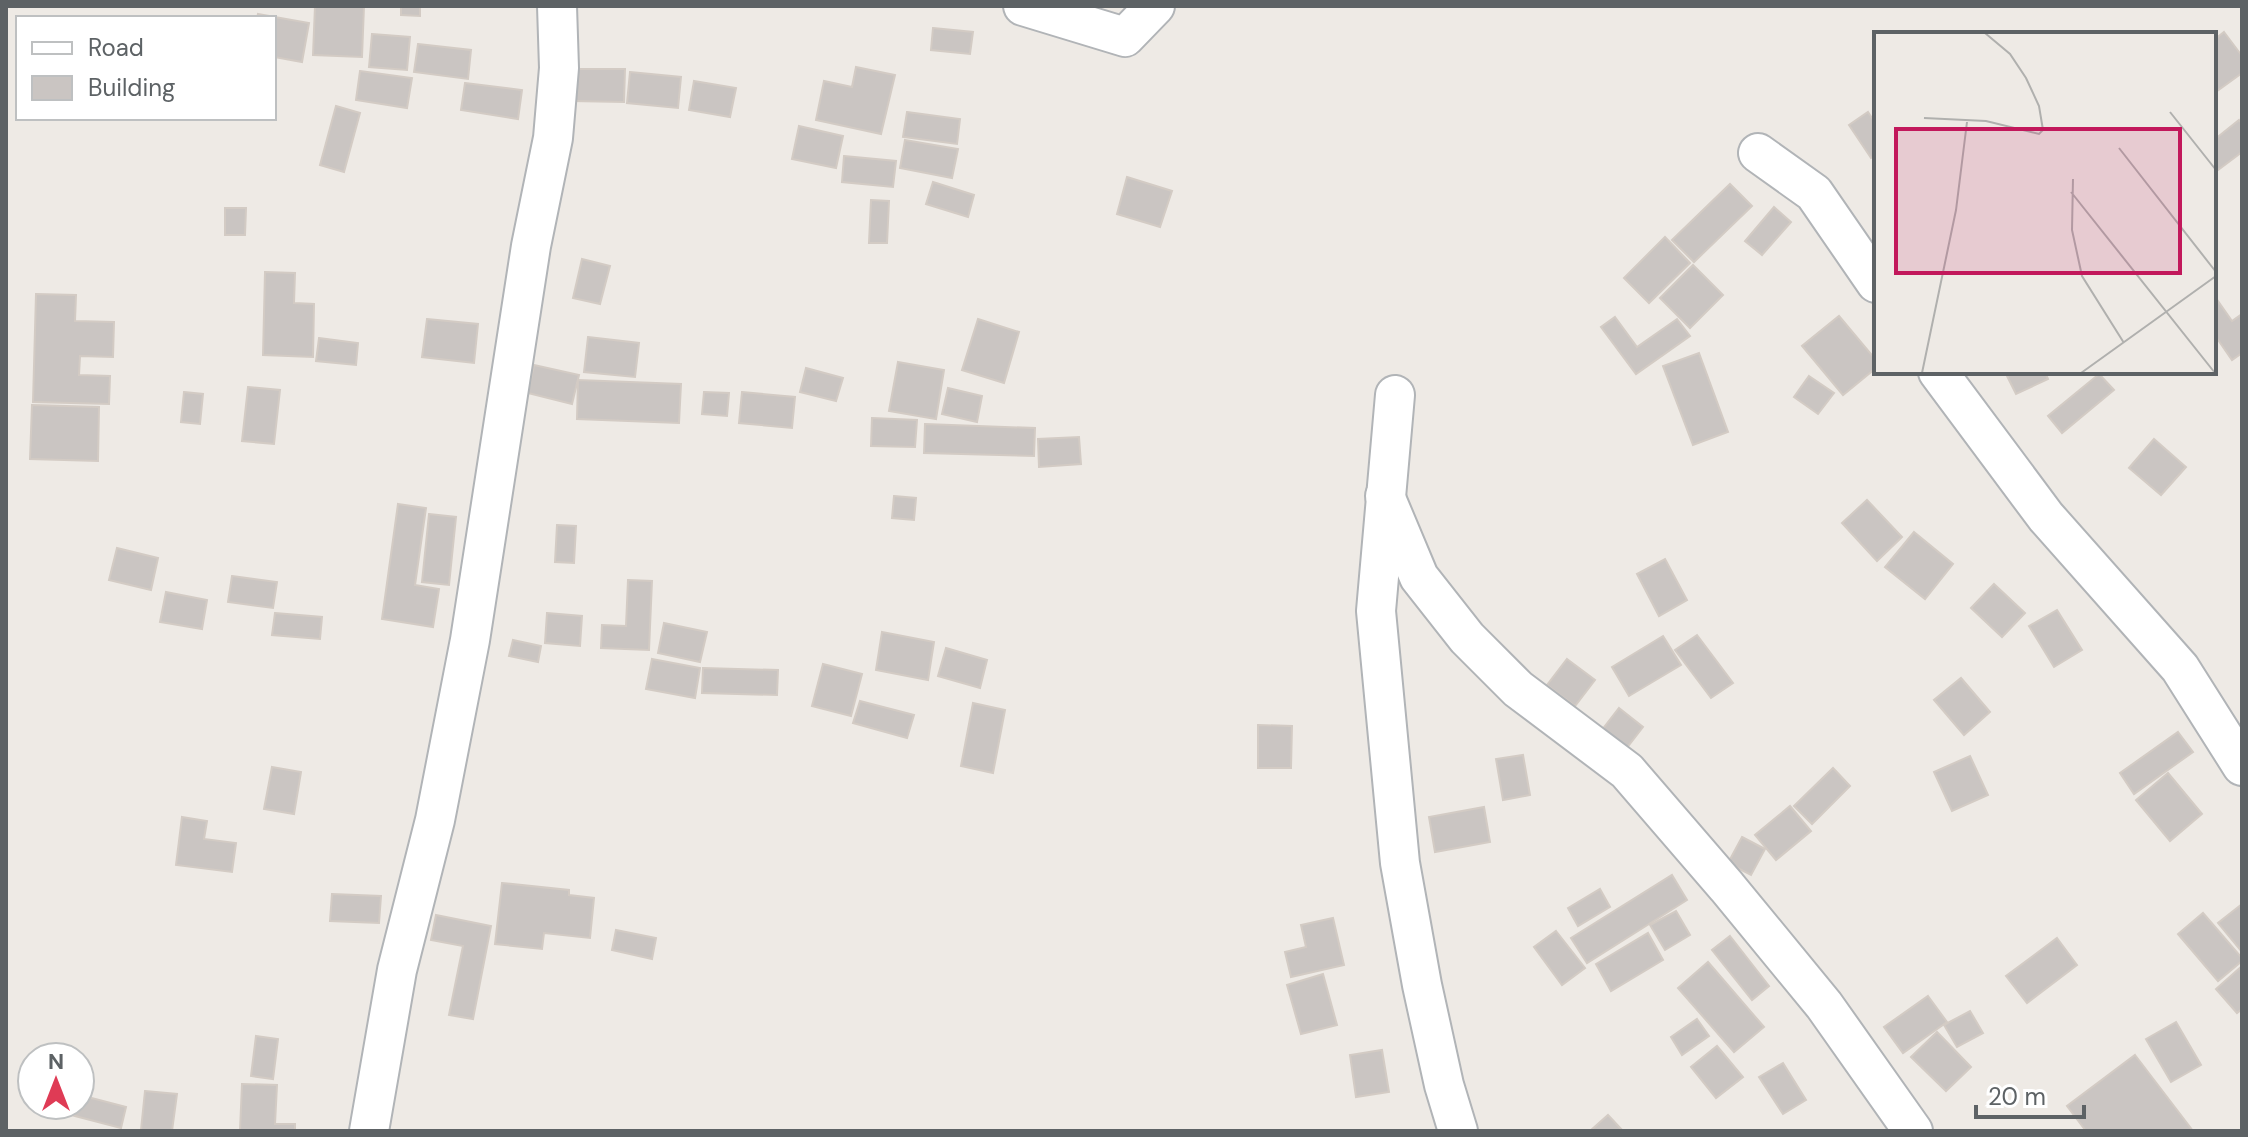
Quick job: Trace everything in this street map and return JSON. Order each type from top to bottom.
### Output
[{"type":"street","points":[[369,1131],[397,970],[435,820],[470,640],[531,246],[553,138],[559,68],[557,6]]},
{"type":"street","points":[[1023,6],[1125,37],[1155,6]]},
{"type":"street","points":[[1758,153],[1814,193],[1874,280]]},
{"type":"street","points":[[1939,374],[2046,517],[2180,668],[2242,766]]},
{"type":"street","points":[[1395,395],[1376,611],[1400,863],[1422,985],[1444,1085],[1458,1131]]},
{"type":"street","points":[[1385,496],[1419,577],[1467,638],[1518,689],[1627,771],[1824,1005],[1913,1131]]},
{"type":"building","points":[[315,6],[364,6],[362,57],[313,55]]},
{"type":"building","points":[[401,6],[420,6],[420,16],[401,15]]},
{"type":"building","points":[[276,17],[309,23],[302,62],[276,57]]},
{"type":"building","points":[[933,28],[973,32],[970,54],[931,50]]},
{"type":"building","points":[[2224,32],[2242,56],[2242,73],[2217,91],[2216,90],[2216,38]]},
{"type":"building","points":[[372,34],[410,37],[407,70],[369,67]]},
{"type":"building","points":[[418,44],[471,50],[468,79],[414,72]]},
{"type":"building","points":[[856,67],[895,75],[881,134],[816,120],[824,81],[852,87]]},
{"type":"building","points":[[573,69],[625,69],[624,102],[572,101]]},
{"type":"building","points":[[360,71],[412,78],[407,108],[356,100]]},
{"type":"building","points":[[630,72],[681,77],[678,108],[627,103]]},
{"type":"building","points":[[694,81],[736,88],[730,117],[689,110]]},
{"type":"building","points":[[465,83],[522,90],[518,119],[461,110]]},
{"type":"building","points":[[336,106],[360,113],[344,172],[320,165]]},
{"type":"building","points":[[907,112],[960,119],[957,144],[903,137]]},
{"type":"building","points":[[1868,112],[1874,121],[1874,156],[1871,158],[1849,125]]},
{"type":"building","points":[[2239,120],[2242,124],[2242,152],[2216,172],[2216,138]]},
{"type":"building","points":[[799,126],[843,136],[836,168],[792,159]]},
{"type":"building","points":[[905,140],[958,149],[952,178],[900,168]]},
{"type":"building","points":[[844,156],[896,161],[893,187],[842,182]]},
{"type":"building","points":[[1127,177],[1172,191],[1160,227],[1117,214]]},
{"type":"building","points":[[933,182],[974,195],[968,217],[926,204]]},
{"type":"building","points":[[1730,184],[1752,206],[1694,262],[1672,240]]},
{"type":"building","points":[[871,200],[889,201],[887,243],[869,243]]},
{"type":"building","points":[[1774,207],[1791,222],[1762,255],[1745,241]]},
{"type":"building","points":[[225,208],[246,208],[245,235],[225,235]]},
{"type":"building","points":[[1665,237],[1690,263],[1649,303],[1624,278]]},
{"type":"building","points":[[582,259],[610,266],[600,304],[573,298]]},
{"type":"building","points":[[1693,265],[1723,295],[1690,328],[1660,298]]},
{"type":"building","points":[[265,272],[295,273],[294,303],[314,304],[313,357],[263,355]]},
{"type":"building","points":[[36,294],[76,295],[75,321],[114,322],[113,357],[80,356],[79,375],[110,376],[109,404],[33,402]]},
{"type":"building","points":[[2218,301],[2232,321],[2242,314],[2242,353],[2232,360],[2216,337]]},
{"type":"building","points":[[1839,316],[1874,358],[1874,370],[1843,395],[1802,346]]},
{"type":"building","points":[[1615,317],[1637,347],[1677,319],[1690,336],[1636,374],[1601,327]]},
{"type":"building","points":[[427,319],[478,324],[474,363],[422,357]]},
{"type":"building","points":[[978,319],[1019,332],[1004,383],[962,370]]},
{"type":"building","points":[[588,337],[639,343],[635,377],[584,372]]},
{"type":"building","points":[[319,338],[358,343],[356,365],[316,361]]},
{"type":"building","points":[[1699,353],[1728,432],[1693,445],[1663,366]]},
{"type":"building","points":[[898,362],[944,370],[936,419],[889,411]]},
{"type":"building","points":[[534,365],[579,375],[572,404],[528,393]]},
{"type":"building","points":[[806,368],[843,378],[836,401],[800,392]]},
{"type":"building","points":[[2006,374],[2046,374],[2048,379],[2016,394]]},
{"type":"building","points":[[2099,374],[2114,390],[2062,433],[2048,416]]},
{"type":"building","points":[[1809,376],[1834,393],[1818,414],[1794,397]]},
{"type":"building","points":[[578,380],[681,384],[679,423],[577,419]]},
{"type":"building","points":[[248,387],[280,390],[274,444],[242,441]]},
{"type":"building","points":[[948,388],[982,396],[977,422],[942,414]]},
{"type":"building","points":[[184,392],[203,394],[200,424],[181,422]]},
{"type":"building","points":[[704,392],[729,393],[727,416],[702,414]]},
{"type":"building","points":[[742,392],[795,397],[792,428],[739,423]]},
{"type":"building","points":[[32,405],[99,407],[98,461],[30,459]]},
{"type":"building","points":[[872,418],[917,420],[915,447],[871,446]]},
{"type":"building","points":[[925,424],[1035,428],[1034,456],[924,453]]},
{"type":"building","points":[[1079,437],[1081,464],[1039,467],[1038,439]]},
{"type":"building","points":[[2154,439],[2186,467],[2161,495],[2129,468]]},
{"type":"building","points":[[894,496],[916,498],[914,520],[892,518]]},
{"type":"building","points":[[1867,500],[1902,537],[1877,561],[1842,523]]},
{"type":"building","points":[[398,504],[426,508],[415,585],[439,589],[433,627],[382,619]]},
{"type":"building","points":[[429,514],[456,517],[449,585],[422,582]]},
{"type":"building","points":[[557,525],[576,526],[574,563],[555,562]]},
{"type":"building","points":[[1914,532],[1953,564],[1925,599],[1885,567]]},
{"type":"building","points":[[117,548],[158,558],[151,590],[109,580]]},
{"type":"building","points":[[1665,559],[1687,600],[1659,616],[1637,574]]},
{"type":"building","points":[[232,576],[277,582],[273,608],[228,602]]},
{"type":"building","points":[[628,580],[652,581],[649,650],[601,648],[602,625],[626,626]]},
{"type":"building","points":[[1994,584],[2025,613],[2002,637],[1971,608]]},
{"type":"building","points":[[166,592],[207,600],[202,629],[160,622]]},
{"type":"building","points":[[2057,610],[2082,650],[2054,667],[2029,626]]},
{"type":"building","points":[[275,613],[322,617],[320,639],[272,635]]},
{"type":"building","points":[[547,613],[582,616],[580,646],[545,643]]},
{"type":"building","points":[[664,623],[707,632],[700,662],[658,653]]},
{"type":"building","points":[[882,632],[934,642],[928,680],[876,670]]},
{"type":"building","points":[[1697,635],[1733,683],[1711,698],[1675,650]]},
{"type":"building","points":[[1663,636],[1681,665],[1629,696],[1612,667]]},
{"type":"building","points":[[513,640],[541,646],[538,662],[509,656]]},
{"type":"building","points":[[946,648],[987,660],[980,688],[938,676]]},
{"type":"building","points":[[652,659],[700,668],[695,698],[646,689]]},
{"type":"building","points":[[1567,659],[1595,680],[1575,706],[1547,685]]},
{"type":"building","points":[[823,664],[862,674],[851,716],[812,706]]},
{"type":"building","points":[[703,668],[778,670],[777,695],[702,693]]},
{"type":"building","points":[[1961,678],[1990,712],[1964,735],[1934,700]]},
{"type":"building","points":[[860,701],[914,715],[907,738],[853,723]]},
{"type":"building","points":[[973,703],[1005,710],[993,773],[961,766]]},
{"type":"building","points":[[1619,708],[1643,727],[1622,754],[1598,735]]},
{"type":"building","points":[[1258,725],[1292,726],[1291,768],[1258,768]]},
{"type":"building","points":[[2178,732],[2193,752],[2134,794],[2120,773]]},
{"type":"building","points":[[1523,755],[1530,795],[1503,800],[1496,759]]},
{"type":"building","points":[[1970,756],[1988,795],[1952,811],[1934,772]]},
{"type":"building","points":[[272,767],[301,772],[294,814],[264,809]]},
{"type":"building","points":[[1833,768],[1850,786],[1812,824],[1794,806]]},
{"type":"building","points":[[2168,773],[2202,814],[2170,841],[2136,800]]},
{"type":"building","points":[[1790,806],[1811,831],[1776,860],[1755,835]]},
{"type":"building","points":[[1484,807],[1490,842],[1435,852],[1429,817]]},
{"type":"building","points":[[182,817],[207,821],[204,839],[236,843],[232,872],[176,865]]},
{"type":"building","points":[[1742,837],[1765,849],[1751,875],[1728,863]]},
{"type":"building","points":[[1672,875],[1687,900],[1587,963],[1571,938]]},
{"type":"building","points":[[502,883],[569,890],[569,895],[594,898],[590,938],[544,933],[542,949],[495,944]]},
{"type":"building","points":[[1600,889],[1610,907],[1578,926],[1568,908]]},
{"type":"building","points":[[332,894],[381,896],[379,923],[330,921]]},
{"type":"building","points":[[2242,904],[2242,952],[2218,923]]},
{"type":"building","points":[[1676,911],[1690,935],[1665,950],[1650,925]]},
{"type":"building","points":[[2203,913],[2242,958],[2218,981],[2178,934]]},
{"type":"building","points":[[436,915],[491,926],[473,1019],[449,1015],[463,946],[431,940]]},
{"type":"building","points":[[1333,918],[1344,965],[1291,977],[1285,952],[1306,947],[1301,925]]},
{"type":"building","points":[[616,930],[656,938],[652,959],[612,950]]},
{"type":"building","points":[[1556,931],[1585,968],[1562,985],[1534,947]]},
{"type":"building","points":[[1648,933],[1663,960],[1611,991],[1596,964]]},
{"type":"building","points":[[1730,936],[1769,986],[1752,1000],[1712,950]]},
{"type":"building","points":[[2057,938],[2077,965],[2027,1003],[2006,976]]},
{"type":"building","points":[[1708,962],[1764,1027],[1734,1052],[1678,988]]},
{"type":"building","points":[[2242,966],[2242,1009],[2237,1013],[2216,989]]},
{"type":"building","points":[[1323,974],[1337,1025],[1301,1034],[1287,985]]},
{"type":"building","points":[[1928,996],[1947,1022],[1903,1053],[1884,1027]]},
{"type":"building","points":[[1970,1011],[1983,1033],[1957,1047],[1944,1025]]},
{"type":"building","points":[[1697,1019],[1709,1036],[1682,1055],[1671,1037]]},
{"type":"building","points":[[2176,1022],[2201,1065],[2171,1082],[2146,1039]]},
{"type":"building","points":[[1937,1032],[1971,1067],[1946,1091],[1911,1057]]},
{"type":"building","points":[[256,1036],[278,1039],[273,1079],[251,1076]]},
{"type":"building","points":[[1717,1046],[1743,1077],[1716,1098],[1691,1067]]},
{"type":"building","points":[[1382,1050],[1389,1092],[1356,1097],[1350,1055]]},
{"type":"building","points":[[2135,1055],[2193,1131],[2086,1131],[2067,1106]]},
{"type":"building","points":[[1783,1063],[1806,1100],[1783,1114],[1759,1077]]},
{"type":"building","points":[[242,1084],[277,1085],[275,1124],[295,1124],[295,1131],[240,1131]]},
{"type":"building","points":[[145,1091],[177,1094],[172,1131],[141,1130]]},
{"type":"building","points":[[96,1099],[126,1107],[121,1128],[94,1121]]},
{"type":"building","points":[[1608,1115],[1623,1131],[1590,1131]]}]
